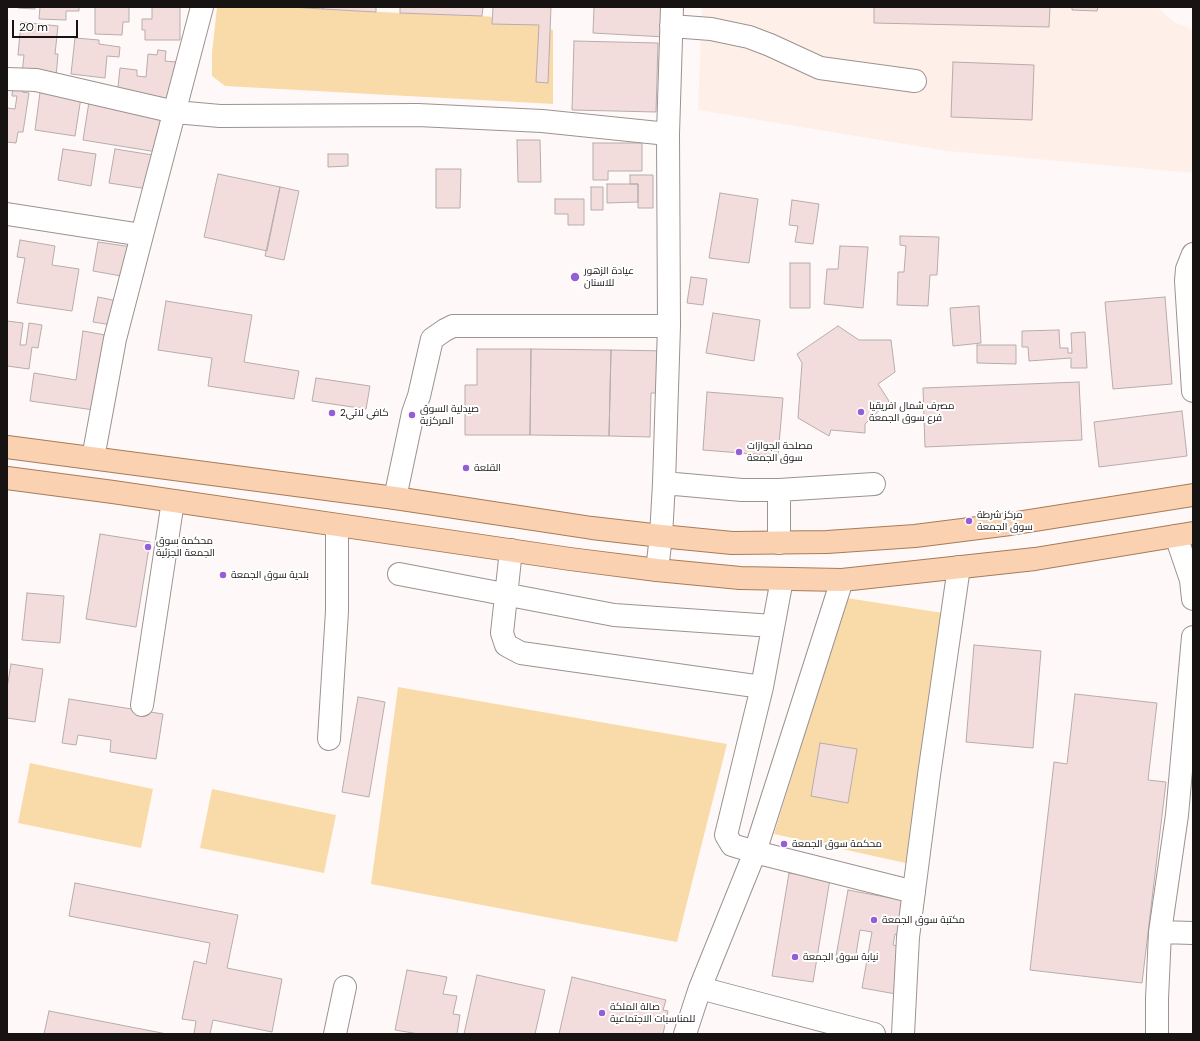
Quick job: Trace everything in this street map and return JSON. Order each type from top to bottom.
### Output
[{"type":"main road","points":[[7,447],[395,498],[592,528],[732,543],[827,542],[915,536],[1010,524],[1193,495]]},
{"type":"main road","points":[[7,478],[511,550],[570,560],[740,578],[842,580],[1035,559],[1184,535]]},
{"type":"street","points":[[93,458],[115,340],[202,7]]},
{"type":"street","points":[[657,570],[661,536],[664,483],[669,326],[668,134],[672,16],[711,29],[749,37],[820,68],[915,81]]},
{"type":"street","points":[[7,78],[36,80],[175,112],[220,116],[418,115],[542,121],[668,134]]},
{"type":"street","points":[[7,214],[142,235]]},
{"type":"street","points":[[1193,254],[1187,269],[1186,281],[1193,390]]},
{"type":"street","points":[[395,498],[413,413],[419,396],[432,339],[444,330],[454,326],[669,326]]},
{"type":"street","points":[[664,483],[742,490],[779,490],[874,484]]},
{"type":"street","points":[[779,490],[779,543]]},
{"type":"street","points":[[142,705],[174,501]]},
{"type":"street","points":[[329,739],[337,611],[337,526]]},
{"type":"street","points":[[1184,535],[1193,599]]},
{"type":"street","points":[[511,550],[502,633],[506,645],[521,653],[762,687]]},
{"type":"street","points":[[903,1034],[907,952],[914,892],[959,567]]},
{"type":"street","points":[[399,574],[614,615],[773,626]]},
{"type":"street","points":[[782,578],[762,687],[726,835],[732,845],[755,852],[914,892]]},
{"type":"street","points":[[685,1034],[700,988],[755,852],[842,580]]},
{"type":"street","points":[[1157,1034],[1160,932],[1177,815],[1193,637]]},
{"type":"street","points":[[1160,932],[1193,933]]},
{"type":"street","points":[[335,1034],[345,987]]},
{"type":"street","points":[[700,988],[874,1034]]},
{"type":"shaded area","points":[[217,7],[291,7],[516,19],[553,30],[553,104],[225,86],[212,76],[212,53]]},
{"type":"shaded area","points":[[702,7],[1157,7],[1174,22],[1193,31],[1193,173],[947,151],[698,110]]},
{"type":"shaded area","points":[[847,598],[943,613],[910,864],[774,834]]},
{"type":"shaded area","points":[[398,687],[727,744],[677,942],[371,884]]},
{"type":"shaded area","points":[[30,763],[153,789],[141,848],[18,823]]},
{"type":"shaded area","points":[[212,789],[336,815],[324,873],[200,848]]},
{"type":"building","points":[[35,7],[35,9],[18,8]]},
{"type":"building","points":[[40,7],[79,7],[79,11],[66,11],[66,20],[39,19]]},
{"type":"building","points":[[95,7],[129,7],[129,22],[123,22],[122,35],[95,34]]},
{"type":"building","points":[[152,7],[180,7],[180,40],[145,40],[145,30],[142,30],[142,19],[152,19]]},
{"type":"building","points":[[291,7],[323,7],[323,9]]},
{"type":"building","points":[[323,7],[376,7],[376,12],[323,9]]},
{"type":"building","points":[[400,7],[483,7],[482,16],[400,13]]},
{"type":"building","points":[[493,7],[551,7],[548,83],[536,82],[539,25],[492,24]]},
{"type":"building","points":[[594,7],[667,7],[665,37],[593,33]]},
{"type":"building","points":[[874,7],[1050,7],[1049,27],[874,23]]},
{"type":"building","points":[[1072,7],[1098,7],[1097,11],[1072,10]]},
{"type":"building","points":[[21,22],[58,26],[55,54],[58,54],[56,77],[22,74],[24,55],[18,55]]},
{"type":"building","points":[[75,38],[99,40],[99,44],[120,47],[119,57],[107,56],[105,78],[71,74]]},
{"type":"building","points":[[574,41],[658,43],[656,112],[572,110]]},
{"type":"building","points":[[158,50],[166,51],[165,61],[176,62],[171,103],[117,96],[120,68],[137,70],[137,76],[146,77],[148,54],[157,55]]},
{"type":"building","points":[[953,62],[1034,65],[1032,120],[951,117]]},
{"type":"building","points":[[13,83],[23,85],[22,92],[29,93],[23,132],[18,132],[16,143],[7,142],[7,108],[15,109],[17,96],[12,96]]},
{"type":"building","points":[[41,85],[82,91],[75,136],[35,130]]},
{"type":"building","points":[[89,102],[162,113],[157,152],[83,140]]},
{"type":"building","points":[[517,140],[540,140],[541,182],[518,182]]},
{"type":"building","points":[[593,143],[642,143],[642,171],[608,171],[608,180],[593,180]]},
{"type":"building","points":[[63,149],[96,154],[91,186],[58,180]]},
{"type":"building","points":[[115,149],[153,155],[148,189],[109,183]]},
{"type":"building","points":[[328,154],[348,154],[348,166],[328,167]]},
{"type":"building","points":[[436,169],[461,169],[460,208],[436,208]]},
{"type":"building","points":[[218,174],[280,187],[267,251],[204,237]]},
{"type":"building","points":[[630,175],[653,175],[653,208],[638,208],[638,184],[630,184]]},
{"type":"building","points":[[607,184],[638,184],[638,202],[607,203]]},
{"type":"building","points":[[280,187],[299,191],[284,260],[265,256]]},
{"type":"building","points":[[591,187],[603,187],[603,210],[591,210]]},
{"type":"building","points":[[720,193],[758,199],[749,263],[709,258]]},
{"type":"building","points":[[555,199],[584,199],[584,225],[568,225],[568,214],[555,214]]},
{"type":"building","points":[[792,200],[819,204],[813,244],[795,242],[798,226],[789,225]]},
{"type":"building","points":[[900,236],[939,237],[937,275],[930,275],[928,306],[897,305],[898,272],[904,272],[906,246],[900,245]]},
{"type":"building","points":[[20,240],[55,246],[52,265],[79,269],[72,311],[17,303],[25,258],[17,257]]},
{"type":"building","points":[[98,242],[132,247],[127,277],[93,271]]},
{"type":"building","points":[[840,246],[868,247],[863,308],[824,304],[827,269],[838,269]]},
{"type":"building","points":[[790,263],[810,263],[810,308],[790,308]]},
{"type":"building","points":[[691,277],[707,279],[703,305],[687,303]]},
{"type":"building","points":[[98,297],[117,301],[112,325],[93,322]]},
{"type":"building","points":[[1165,297],[1172,384],[1113,389],[1105,302]]},
{"type":"building","points":[[166,301],[252,315],[244,362],[299,371],[294,399],[208,386],[212,358],[158,350]]},
{"type":"building","points":[[979,306],[981,343],[953,346],[950,308]]},
{"type":"building","points":[[713,313],[760,320],[754,361],[706,353]]},
{"type":"building","points":[[7,321],[23,323],[20,345],[26,345],[29,323],[42,325],[38,348],[32,347],[29,369],[7,366]]},
{"type":"building","points":[[838,326],[859,340],[891,340],[895,372],[878,384],[889,401],[865,424],[865,433],[831,430],[829,436],[798,418],[802,363],[797,354]]},
{"type":"building","points":[[1059,330],[1060,348],[1068,348],[1068,353],[1072,353],[1071,333],[1085,332],[1087,368],[1071,368],[1071,358],[1029,361],[1028,347],[1022,347],[1022,331]]},
{"type":"building","points":[[83,331],[105,335],[94,410],[30,401],[34,373],[76,380]]},
{"type":"building","points":[[977,345],[1016,345],[1016,364],[977,363]]},
{"type":"building","points":[[477,349],[531,349],[530,435],[465,435],[465,385],[477,385]]},
{"type":"building","points":[[531,349],[611,350],[609,436],[530,435]]},
{"type":"building","points":[[611,350],[666,351],[665,393],[651,393],[650,437],[609,436]]},
{"type":"building","points":[[316,378],[370,386],[366,409],[312,401]]},
{"type":"building","points":[[1079,382],[1082,440],[925,447],[923,388]]},
{"type":"building","points":[[707,392],[783,398],[778,456],[703,450]]},
{"type":"building","points":[[1182,411],[1187,456],[1099,467],[1094,422]]},
{"type":"building","points":[[100,534],[150,542],[136,627],[86,619]]},
{"type":"building","points":[[27,593],[64,596],[60,643],[22,640]]},
{"type":"building","points":[[974,645],[1041,651],[1033,748],[966,742]]},
{"type":"building","points":[[11,664],[43,669],[35,722],[7,718],[7,688]]},
{"type":"building","points":[[1075,694],[1157,703],[1148,780],[1166,782],[1142,983],[1030,970],[1054,762],[1067,764]]},
{"type":"building","points":[[358,697],[385,702],[369,797],[342,792]]},
{"type":"building","points":[[69,699],[163,714],[156,759],[110,752],[111,740],[78,735],[76,745],[62,743]]},
{"type":"building","points":[[820,743],[857,749],[848,803],[811,796]]},
{"type":"building","points":[[789,873],[830,879],[813,982],[772,976]]},
{"type":"building","points":[[75,883],[238,915],[227,968],[282,979],[272,1032],[213,1020],[210,1034],[194,1034],[196,1021],[182,1019],[194,961],[206,964],[210,943],[69,916]]},
{"type":"building","points":[[848,890],[907,901],[901,935],[895,934],[893,945],[904,947],[896,994],[862,988],[872,932],[860,930],[855,960],[836,956]]},
{"type":"building","points":[[407,970],[447,977],[443,994],[457,996],[453,1014],[460,1015],[457,1034],[419,1034],[395,1030]]},
{"type":"building","points":[[477,975],[545,990],[535,1034],[464,1034]]},
{"type":"building","points":[[572,977],[666,1000],[663,1010],[668,1011],[663,1034],[559,1034]]},
{"type":"building","points":[[49,1011],[167,1034],[44,1034]]},
{"type":"place","name":"عيادة الزهور للاسنان","points":[[575,277]]},
{"type":"place","name":"مصرف شمال افريقيا فرع سوق الجمعة","points":[[861,412]]},
{"type":"place","name":"كافي لاتي2","points":[[332,413]]},
{"type":"place","name":"صيدلية السوق المركزية","points":[[412,415]]},
{"type":"place","name":"مصلحة الجوازات سوق الجمعة","points":[[739,452]]},
{"type":"place","name":"القلعة","points":[[466,468]]},
{"type":"place","name":"مركز شرطة سوق الجمعة","points":[[969,521]]},
{"type":"place","name":"محكمة سوق الجمعة الجزئية","points":[[148,547]]},
{"type":"place","name":"بلدية سوق الجمعة","points":[[223,575]]},
{"type":"place","name":"محكمة سوق الجمعة","points":[[784,844]]},
{"type":"place","name":"مكتبة سوق الجمعة","points":[[874,920]]},
{"type":"place","name":"نيابة سوق الجمعة","points":[[795,957]]},
{"type":"place","name":"صالة الملكة للمناسبات الاجتماعية","points":[[602,1013]]}]
